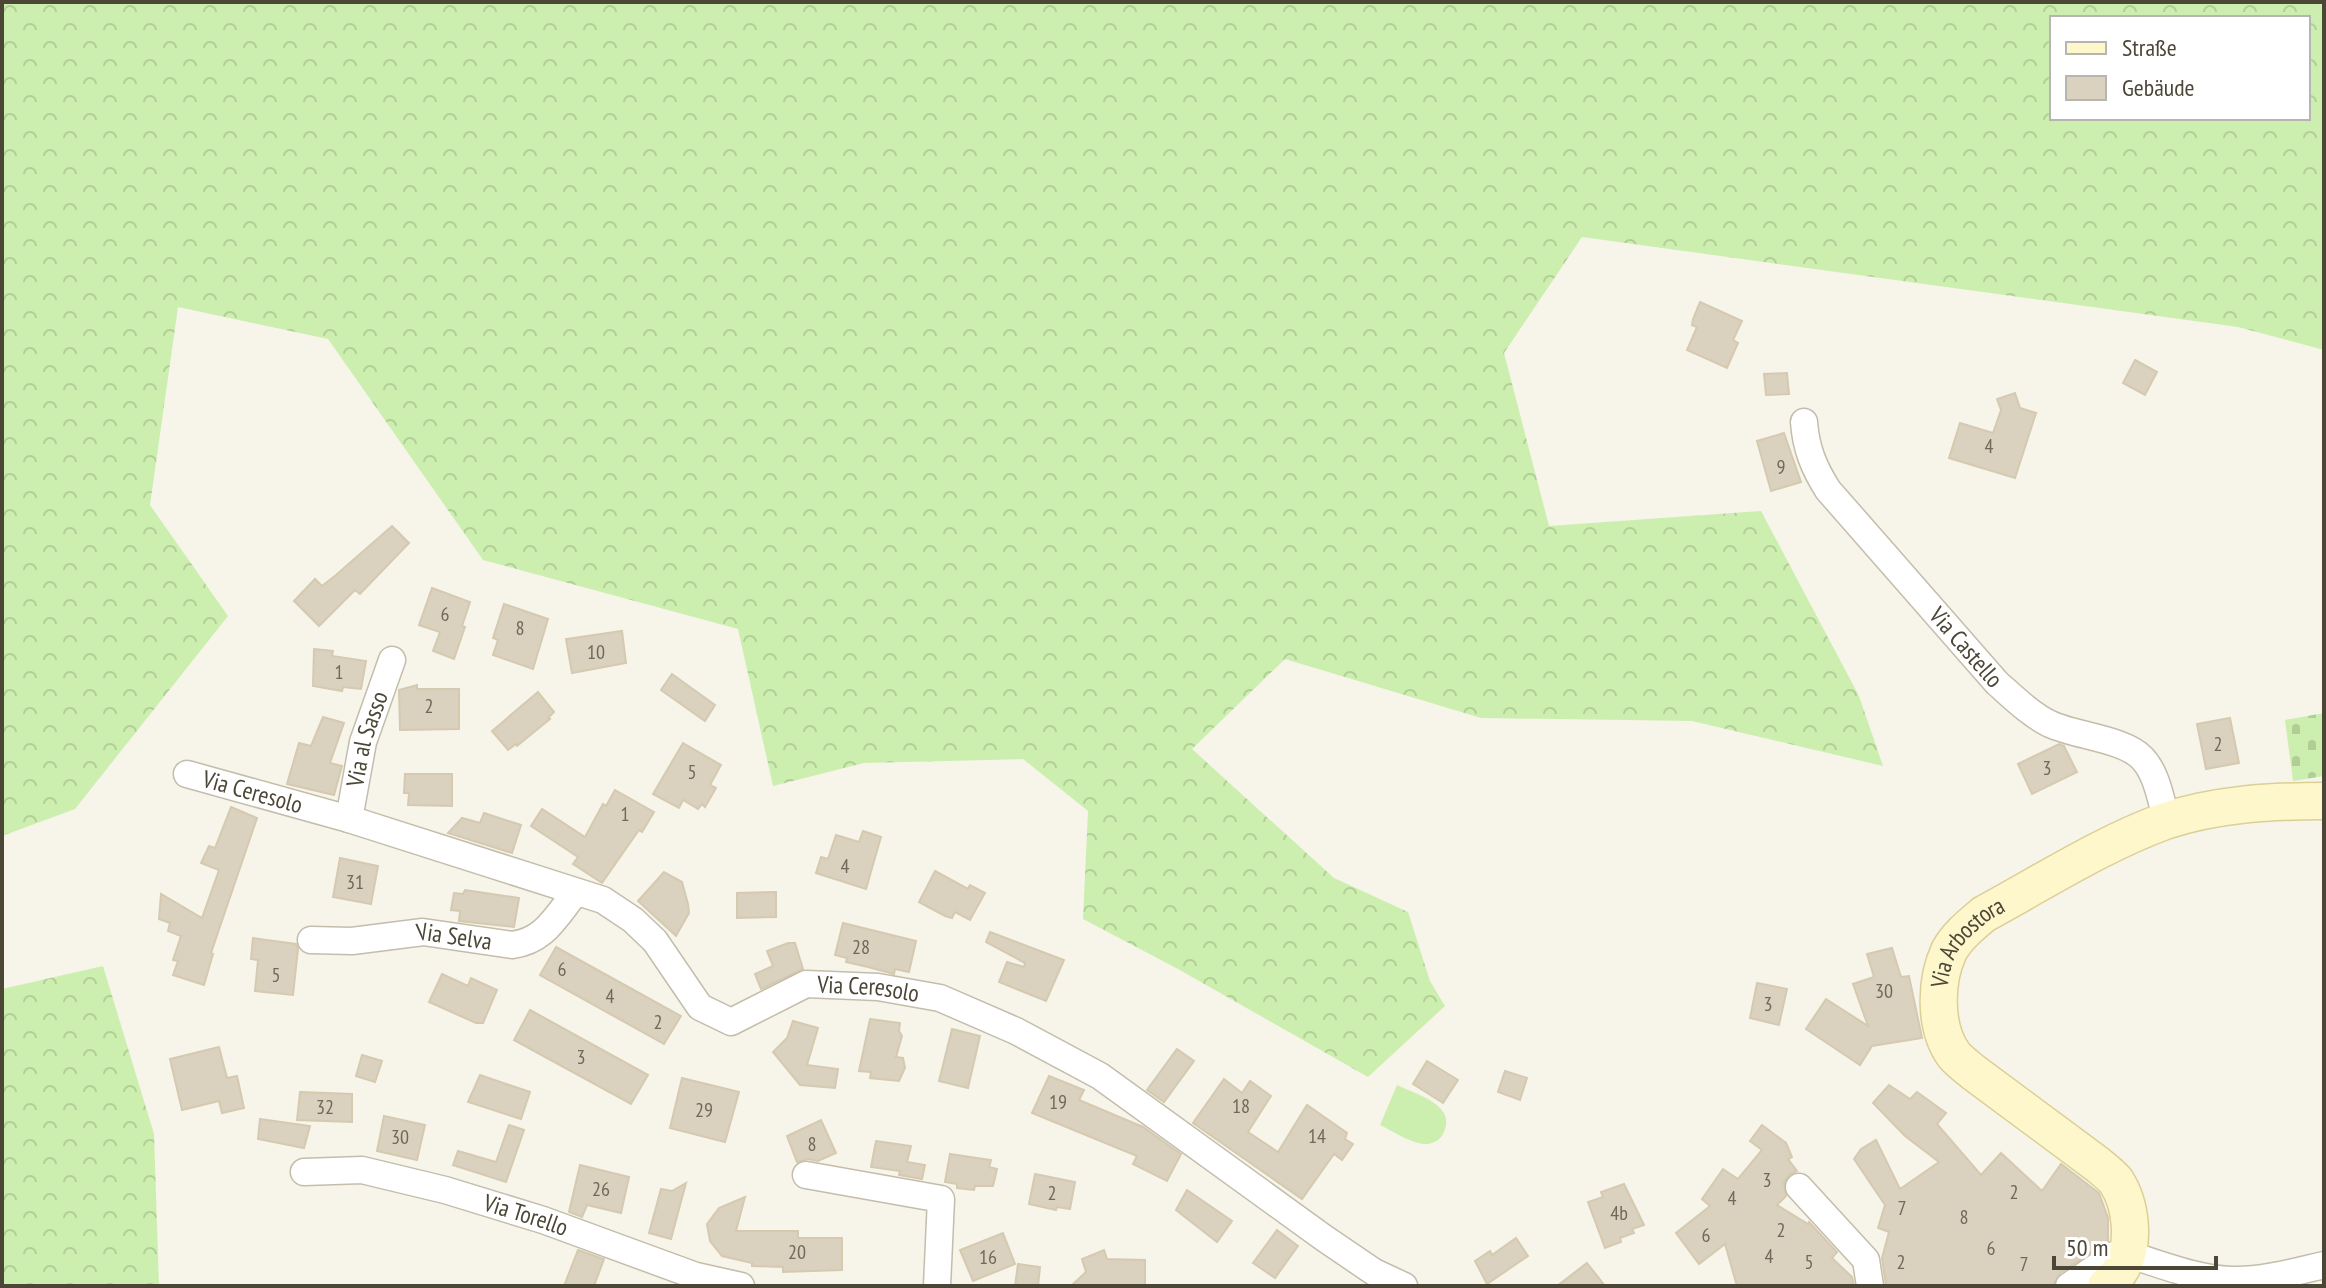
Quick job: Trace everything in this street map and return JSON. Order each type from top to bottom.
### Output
[{"type":"street","name":"Via Castello","points":[[1804,422],[1806,445],[1814,468],[1828,490],[1997,683],[2048,723],[2077,735],[2128,748],[2142,758],[2151,772],[2167,821]]},
{"type":"street","name":"Via al Sasso","points":[[349,819],[363,742],[392,660]]},
{"type":"street","name":"Via Ceresolo","points":[[187,774],[349,819],[603,900],[633,920],[655,941],[700,1007],[731,1022],[806,984],[878,987],[940,998],[1016,1031],[1100,1076],[1324,1238],[1374,1272],[1404,1286]]},
{"type":"street","name":"Via Arbostora","points":[[2127,1254],[2130,1236],[2128,1219],[2124,1198],[2115,1180],[1955,1055],[1943,1034],[1939,1012],[1940,985],[1950,949],[1965,930],[1984,914],[2134,834],[2167,821],[2231,806],[2324,801]]},
{"type":"street","name":"Via Selva","points":[[311,940],[352,941],[423,932],[512,945],[527,943],[540,937],[576,892]]},
{"type":"street","name":"Via Torello","points":[[304,1172],[362,1170],[445,1190],[543,1220],[696,1276],[741,1286]]},
{"type":"street","points":[[806,1175],[941,1199],[937,1286]]},
{"type":"street","points":[[1799,1187],[1866,1260],[1870,1286]]},
{"type":"street","points":[[2106,1286],[2119,1273],[2127,1254]]},
{"type":"street","points":[[2069,1286],[2114,1255],[2127,1254],[2203,1277],[2231,1280],[2324,1265]]},
{"type":"green space","points":[[2,2],[2324,2],[2324,350],[2238,327],[1582,237],[1504,353],[1549,526],[1761,511],[1859,696],[1883,766],[1692,721],[1481,718],[1285,659],[1192,749],[1334,878],[1408,912],[1430,981],[1445,1006],[1368,1077],[1083,919],[1088,811],[1023,759],[864,763],[773,786],[738,629],[483,560],[328,339],[178,307],[150,505],[228,616],[75,809],[2,836]]},
{"type":"green space","points":[[2324,713],[2324,776],[2293,781],[2285,720]]},
{"type":"green space","points":[[103,966],[154,1134],[159,1286],[2,1286],[2,989]]},
{"type":"green space","points":[[1397,1085],[1440,1108],[1446,1124],[1439,1140],[1428,1144],[1416,1142],[1380,1125]]},
{"type":"building","points":[[1700,302],[1742,321],[1733,340],[1738,343],[1727,368],[1687,350],[1697,327],[1692,325]]},
{"type":"building","points":[[2135,360],[2157,372],[2145,395],[2123,383]]},
{"type":"building","points":[[1787,373],[1789,394],[1766,395],[1764,374]]},
{"type":"building","points":[[2015,393],[2020,408],[2036,413],[2015,478],[1949,458],[1960,423],[1993,433],[2001,410],[1997,399]]},
{"type":"building","points":[[1784,433],[1801,482],[1771,491],[1757,441]]},
{"type":"building","points":[[392,526],[409,543],[360,594],[355,590],[319,626],[294,601],[315,579],[322,586]]},
{"type":"building","points":[[432,588],[470,602],[454,659],[433,651],[440,632],[419,625]]},
{"type":"building","points":[[504,604],[548,619],[533,669],[493,655],[498,640],[493,638]]},
{"type":"building","points":[[622,631],[626,663],[572,673],[566,639]]},
{"type":"building","points":[[314,649],[333,651],[332,656],[366,661],[361,689],[343,687],[342,691],[313,686]]},
{"type":"building","points":[[672,674],[715,705],[705,721],[661,690]]},
{"type":"building","points":[[417,685],[417,689],[459,689],[459,729],[400,730],[399,690]]},
{"type":"building","points":[[538,692],[554,712],[550,719],[508,750],[492,731]]},
{"type":"building","points":[[323,717],[344,723],[330,763],[342,766],[334,795],[287,784],[299,743],[311,746]]},
{"type":"building","points":[[2230,718],[2239,763],[2206,769],[2197,724]]},
{"type":"building","points":[[683,743],[721,765],[710,785],[716,788],[705,807],[702,804],[698,809],[683,800],[679,808],[653,794]]},
{"type":"building","points":[[2059,744],[2064,746],[2077,772],[2032,794],[2018,764]]},
{"type":"building","points":[[405,774],[452,774],[452,806],[408,805],[409,793],[404,793]]},
{"type":"building","points":[[615,790],[654,812],[602,883],[573,864],[578,857],[531,826],[542,809],[585,837],[603,804],[606,806]]},
{"type":"building","points":[[231,807],[257,818],[211,953],[204,985],[173,975],[178,961],[173,960],[181,936],[168,931],[170,923],[159,919],[161,894],[202,918],[219,870],[201,863],[209,846],[215,848]]},
{"type":"building","points":[[484,813],[521,825],[512,853],[448,833],[462,818],[480,823]]},
{"type":"building","points":[[863,831],[881,837],[866,889],[816,873],[821,857],[828,859],[836,835],[859,842]]},
{"type":"building","points":[[340,858],[378,866],[371,904],[333,897]]},
{"type":"building","points":[[935,871],[968,889],[970,885],[985,893],[970,920],[955,912],[952,918],[945,916],[919,902]]},
{"type":"building","points":[[664,872],[682,882],[688,904],[689,913],[676,936],[638,901]]},
{"type":"building","points":[[465,890],[519,898],[514,927],[459,921],[460,911],[451,910],[454,893],[463,894]]},
{"type":"building","points":[[776,892],[776,917],[737,918],[737,893]]},
{"type":"building","points":[[843,923],[916,941],[909,972],[895,969],[894,974],[846,962],[847,958],[835,955]]},
{"type":"building","points":[[990,932],[1064,960],[1046,1001],[999,982],[1007,962],[1024,967],[1025,963],[986,942]]},
{"type":"building","points":[[253,938],[296,944],[293,995],[255,991],[258,960],[251,959]]},
{"type":"building","points":[[795,943],[803,969],[761,989],[755,974],[773,966],[767,951]]},
{"type":"building","points":[[556,947],[681,1016],[664,1044],[540,975]]},
{"type":"building","points":[[1892,948],[1901,977],[1909,976],[1922,1038],[1872,1046],[1860,1065],[1806,1029],[1826,999],[1868,1026],[1853,984],[1874,977],[1867,954]]},
{"type":"building","points":[[442,974],[468,986],[471,978],[497,990],[483,1023],[476,1023],[429,1002]]},
{"type":"building","points":[[1757,983],[1787,989],[1779,1025],[1750,1018]]},
{"type":"building","points":[[530,1010],[648,1075],[631,1104],[514,1040]]},
{"type":"building","points":[[870,1019],[900,1023],[902,1036],[896,1057],[903,1058],[905,1068],[899,1081],[870,1078],[871,1072],[859,1071]]},
{"type":"building","points":[[793,1021],[818,1028],[807,1065],[838,1069],[835,1088],[800,1085],[773,1052],[787,1038]]},
{"type":"building","points":[[952,1029],[980,1036],[968,1088],[939,1081]]},
{"type":"building","points":[[219,1047],[227,1078],[237,1076],[244,1108],[222,1113],[219,1101],[182,1110],[170,1059]]},
{"type":"building","points":[[1177,1049],[1194,1061],[1164,1102],[1147,1090]]},
{"type":"building","points":[[362,1055],[382,1061],[375,1082],[356,1076]]},
{"type":"building","points":[[1427,1061],[1458,1080],[1443,1103],[1413,1084]]},
{"type":"building","points":[[1505,1071],[1527,1078],[1520,1100],[1498,1092]]},
{"type":"building","points":[[480,1075],[530,1092],[521,1119],[468,1102]]},
{"type":"building","points":[[1049,1076],[1084,1090],[1079,1100],[1143,1127],[1181,1154],[1167,1181],[1133,1164],[1137,1156],[1032,1113]]},
{"type":"building","points":[[682,1078],[739,1092],[725,1142],[670,1128]]},
{"type":"building","points":[[1224,1079],[1242,1093],[1250,1081],[1271,1096],[1248,1132],[1278,1152],[1307,1105],[1347,1133],[1345,1139],[1353,1144],[1342,1160],[1334,1154],[1302,1199],[1193,1123]]},
{"type":"building","points":[[1889,1085],[1910,1099],[1917,1092],[1946,1113],[1937,1124],[1981,1175],[2001,1153],[2042,1191],[2061,1164],[2099,1193],[2108,1218],[2108,1241],[2060,1273],[2053,1286],[1886,1286],[1882,1258],[1889,1232],[1878,1228],[1885,1205],[1854,1159],[1861,1149],[1876,1140],[1900,1189],[1939,1162],[1905,1136],[1873,1103]]},
{"type":"building","points":[[300,1092],[352,1094],[352,1122],[297,1120]]},
{"type":"building","points":[[384,1116],[425,1125],[417,1160],[377,1151]]},
{"type":"building","points":[[260,1119],[310,1126],[304,1148],[258,1139]]},
{"type":"building","points":[[821,1120],[836,1153],[818,1161],[808,1159],[797,1162],[787,1136]]},
{"type":"building","points":[[509,1125],[524,1130],[506,1182],[453,1165],[458,1151],[496,1162]]},
{"type":"building","points":[[1762,1125],[1786,1143],[1792,1157],[1788,1159],[1797,1171],[1784,1182],[1786,1196],[1777,1205],[1809,1222],[1837,1252],[1832,1258],[1852,1277],[1854,1286],[1737,1286],[1725,1244],[1699,1264],[1676,1233],[1710,1206],[1702,1199],[1723,1169],[1738,1179],[1762,1150],[1750,1141]]},
{"type":"building","points":[[876,1141],[911,1146],[907,1162],[925,1165],[922,1179],[899,1175],[900,1171],[871,1167]]},
{"type":"building","points":[[950,1154],[991,1160],[989,1167],[997,1169],[993,1186],[975,1186],[974,1190],[957,1188],[957,1184],[945,1182]]},
{"type":"building","points":[[580,1165],[629,1177],[621,1213],[587,1205],[582,1217],[569,1212]]},
{"type":"building","points":[[1035,1174],[1075,1182],[1070,1209],[1057,1207],[1056,1210],[1029,1204]]},
{"type":"building","points":[[686,1183],[671,1239],[649,1233],[661,1189],[672,1191]]},
{"type":"building","points":[[1624,1184],[1644,1225],[1632,1229],[1634,1233],[1620,1238],[1621,1242],[1605,1248],[1588,1202],[1603,1197],[1601,1192]]},
{"type":"building","points":[[1187,1190],[1232,1221],[1217,1242],[1176,1210]]},
{"type":"building","points":[[745,1197],[736,1231],[798,1231],[798,1238],[842,1238],[842,1270],[783,1272],[783,1267],[752,1266],[752,1263],[722,1256],[710,1241],[707,1224],[719,1208]]},
{"type":"building","points":[[1277,1230],[1298,1246],[1275,1278],[1253,1263]]},
{"type":"building","points":[[1003,1233],[1015,1264],[973,1281],[960,1250]]},
{"type":"building","points":[[1516,1238],[1528,1256],[1487,1284],[1475,1261],[1490,1251],[1492,1255]]},
{"type":"building","points":[[578,1250],[604,1259],[594,1286],[564,1286]]},
{"type":"building","points":[[1104,1250],[1107,1259],[1145,1260],[1145,1286],[1071,1286],[1086,1272],[1082,1259]]},
{"type":"building","points":[[1587,1263],[1605,1286],[1557,1286]]},
{"type":"building","points":[[1018,1264],[1040,1267],[1038,1286],[1015,1286]]}]
